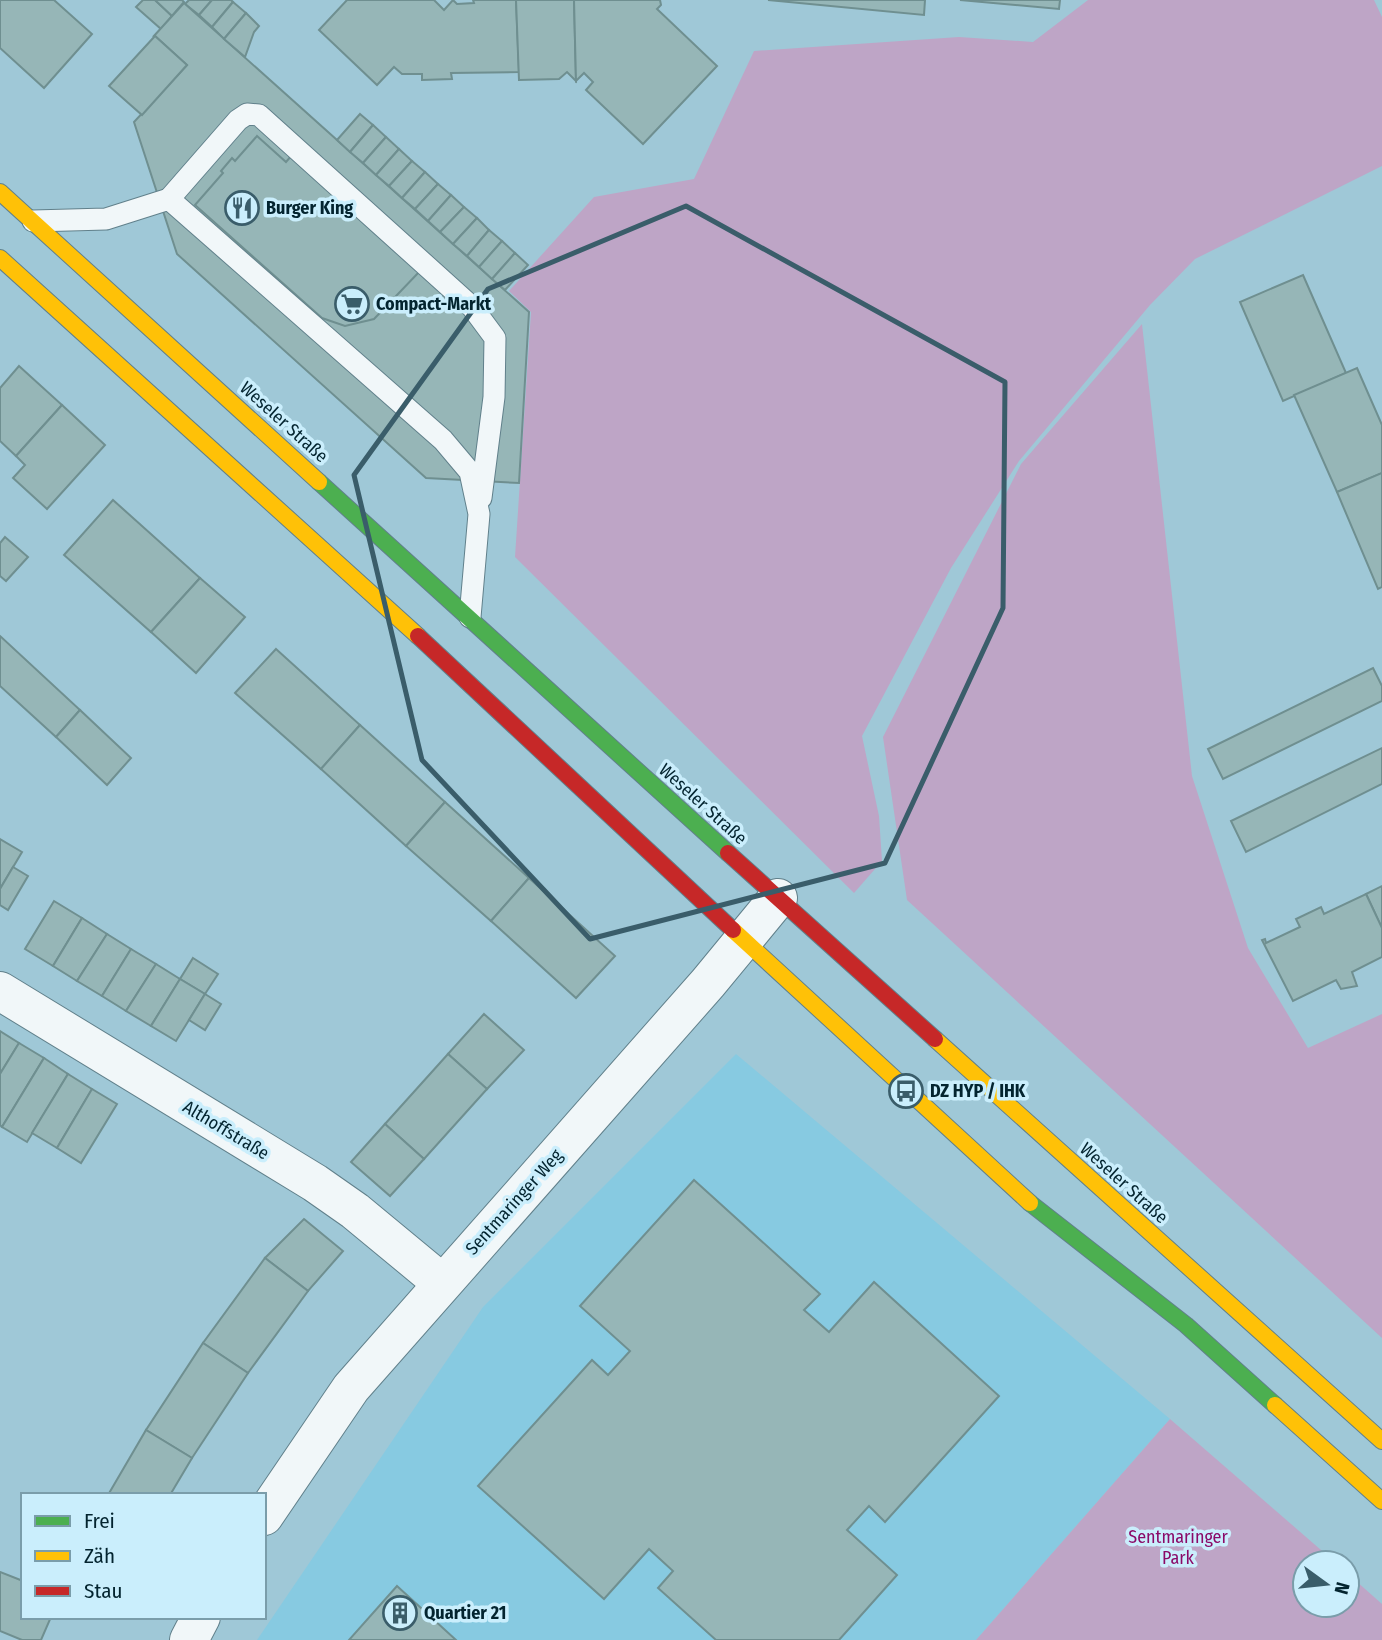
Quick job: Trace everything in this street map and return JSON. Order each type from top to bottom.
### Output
[{"type":"main road","name":"Weseler Straße","points":[[0,191],[778,898],[1382,1441]]},
{"type":"main road","points":[[0,258],[425,642],[743,941],[1039,1211],[1186,1325],[1382,1501]]},
{"type":"street","name":"Sentmaringer Weg","points":[[266,1513],[351,1388],[778,898]]},
{"type":"street","name":"Althoffstraße","points":[[0,991],[315,1183],[355,1211],[442,1283]]},
{"type":"street","points":[[189,1640],[200,1619]]},
{"type":"lane","points":[[33,221],[106,219],[169,198],[238,120],[247,114],[259,115],[472,307],[495,338],[494,397],[479,514],[470,617]]},
{"type":"lane","points":[[169,198],[443,440],[470,472],[479,514]]},
{"type":"highlighted area","points":[[686,206],[1005,382],[1003,608],[885,863],[590,939],[422,760],[354,475],[488,289]]},
{"type":"shaded area","points":[[736,1054],[1170,1419],[976,1640],[257,1640],[483,1307]]},
{"type":"green space","points":[[1088,0],[1374,0],[1382,17],[1382,166],[1195,259],[1150,305],[1019,461],[951,568],[862,736],[879,816],[882,861],[854,893],[515,557],[531,312],[509,291],[594,197],[694,179],[754,51],[959,37],[1033,42]]},
{"type":"green space","points":[[1142,324],[1192,776],[1248,948],[1308,1048],[1382,1014],[1382,1338],[907,900],[883,737],[1021,464]]},
{"type":"green space","name":"Sentmaringer Park","points":[[1170,1419],[1320,1549],[1291,1549],[1291,1619],[1361,1619],[1361,1585],[1382,1604],[1382,1640],[976,1640]]},
{"type":"building","points":[[0,0],[54,0],[92,34],[44,88],[0,48]]},
{"type":"building","points":[[143,0],[155,0],[172,16],[161,29],[136,7]]},
{"type":"building","points":[[155,0],[182,0],[184,2],[172,16]]},
{"type":"building","points":[[189,0],[212,0],[199,15],[185,4]]},
{"type":"building","points":[[212,0],[233,2],[212,27],[199,15]]},
{"type":"building","points":[[347,0],[434,0],[444,10],[453,0],[457,4],[474,3],[473,0],[516,0],[519,72],[451,73],[452,79],[422,80],[422,74],[402,74],[394,67],[377,85],[319,30]]},
{"type":"building","points":[[516,0],[574,0],[576,81],[567,72],[559,79],[519,80]]},
{"type":"building","points":[[574,0],[660,0],[661,5],[657,9],[717,66],[643,144],[586,90],[593,82],[584,73],[576,81]]},
{"type":"building","points":[[768,0],[925,0],[924,15]]},
{"type":"building","points":[[960,0],[1060,0],[1059,9]]},
{"type":"building","points":[[233,2],[246,13],[224,39],[212,27]]},
{"type":"building","points":[[184,3],[529,312],[519,483],[426,478],[177,254],[134,122],[187,65],[153,37]]},
{"type":"building","points":[[246,13],[259,26],[245,57],[224,39]]},
{"type":"building","points":[[155,36],[187,65],[142,115],[109,86]]},
{"type":"building","points":[[360,114],[373,125],[350,152],[337,140]]},
{"type":"building","points":[[373,125],[386,137],[363,163],[350,152]]},
{"type":"building","points":[[257,136],[286,162],[292,155],[420,271],[374,319],[345,326],[322,318],[195,205],[223,173],[221,171],[232,158],[235,161]]},
{"type":"building","points":[[386,137],[399,149],[376,175],[363,163]]},
{"type":"building","points":[[399,149],[412,161],[389,186],[376,175]]},
{"type":"building","points":[[412,161],[425,172],[402,198],[389,186]]},
{"type":"building","points":[[425,172],[438,184],[415,209],[402,198]]},
{"type":"building","points":[[438,184],[451,195],[428,221],[415,209]]},
{"type":"building","points":[[451,195],[464,207],[440,232],[428,221]]},
{"type":"building","points":[[464,207],[477,218],[453,244],[440,232]]},
{"type":"building","points":[[477,218],[489,230],[467,256],[453,244]]},
{"type":"building","points":[[489,230],[502,241],[479,267],[467,256]]},
{"type":"building","points":[[502,241],[515,253],[492,279],[479,267]]},
{"type":"building","points":[[515,253],[528,265],[505,290],[492,279]]},
{"type":"building","points":[[1303,275],[1346,373],[1283,401],[1240,302]]},
{"type":"building","points":[[19,366],[62,405],[16,456],[0,441],[0,388]]},
{"type":"building","points":[[1357,368],[1382,425],[1382,473],[1337,492],[1294,395]]},
{"type":"building","points":[[62,405],[105,445],[47,509],[13,478],[25,465],[16,456]]},
{"type":"building","points":[[1382,473],[1382,587],[1378,589],[1337,492]]},
{"type":"building","points":[[113,500],[200,578],[151,632],[64,555]]},
{"type":"building","points":[[5,537],[28,557],[6,581],[0,576],[0,543]]},
{"type":"building","points":[[200,578],[245,617],[196,673],[151,632]]},
{"type":"building","points":[[0,636],[80,710],[56,737],[0,686]]},
{"type":"building","points":[[276,649],[360,725],[321,769],[235,693]]},
{"type":"building","points":[[1373,668],[1382,686],[1382,701],[1223,779],[1208,749]]},
{"type":"building","points":[[80,710],[131,758],[107,785],[56,737]]},
{"type":"building","points":[[360,725],[445,802],[406,846],[321,769]]},
{"type":"building","points":[[1382,748],[1382,784],[1246,852],[1231,821]]},
{"type":"building","points":[[445,802],[529,878],[491,921],[406,846]]},
{"type":"building","points":[[0,839],[22,852],[0,889]]},
{"type":"building","points":[[13,867],[28,876],[8,910],[0,905],[0,889]]},
{"type":"building","points":[[529,878],[615,956],[576,998],[491,921]]},
{"type":"building","points":[[1382,886],[1382,928],[1366,894]]},
{"type":"building","points":[[1366,894],[1382,928],[1382,957],[1352,972],[1357,986],[1341,989],[1336,980],[1293,1001],[1262,940],[1265,939],[1266,943],[1300,927],[1296,919],[1321,907],[1324,914]]},
{"type":"building","points":[[54,901],[82,918],[53,966],[25,949]]},
{"type":"building","points":[[82,918],[107,934],[77,981],[53,966]]},
{"type":"building","points":[[107,934],[131,949],[102,996],[77,981]]},
{"type":"building","points":[[131,949],[156,964],[126,1011],[102,996]]},
{"type":"building","points":[[193,958],[218,974],[205,994],[180,979]]},
{"type":"building","points":[[156,964],[180,979],[151,1026],[126,1011]]},
{"type":"building","points":[[180,979],[205,994],[176,1041],[151,1026]]},
{"type":"building","points":[[205,994],[221,1004],[205,1030],[189,1020]]},
{"type":"building","points":[[484,1014],[524,1050],[487,1089],[448,1054]]},
{"type":"building","points":[[0,1031],[19,1043],[0,1074]]},
{"type":"building","points":[[19,1043],[44,1058],[2,1127],[0,1074]]},
{"type":"building","points":[[448,1054],[487,1089],[424,1159],[385,1124]]},
{"type":"building","points":[[44,1058],[68,1074],[27,1142],[2,1127]]},
{"type":"building","points":[[68,1074],[92,1089],[57,1148],[32,1133]]},
{"type":"building","points":[[92,1089],[117,1104],[81,1163],[57,1148]]},
{"type":"building","points":[[385,1124],[424,1159],[390,1196],[351,1162]]},
{"type":"building","points":[[694,1180],[820,1294],[804,1310],[829,1332],[874,1282],[999,1396],[885,1522],[869,1506],[847,1530],[897,1575],[839,1640],[716,1640],[658,1588],[673,1571],[649,1549],[604,1599],[478,1486],[592,1360],[608,1375],[630,1351],[580,1306]]},
{"type":"building","points":[[304,1219],[343,1251],[308,1291],[265,1258]]},
{"type":"building","points":[[265,1258],[308,1291],[248,1373],[203,1343]]},
{"type":"building","points":[[203,1343],[248,1373],[192,1458],[146,1430]]},
{"type":"building","points":[[146,1430],[192,1458],[171,1493],[109,1493]]},
{"type":"building","points":[[0,1572],[21,1580],[21,1619],[50,1619],[41,1640],[22,1640],[0,1631]]},
{"type":"building","name":"Quartier 21","points":[[397,1586],[456,1640],[349,1640]]},
{"type":"traffic: fast","points":[[319,482],[728,853]]},
{"type":"traffic: fast","points":[[1030,1203],[1186,1325],[1275,1405]]},
{"type":"traffic: slow","points":[[0,192],[319,482]]},
{"type":"traffic: slow","points":[[0,258],[418,636]]},
{"type":"traffic: slow","points":[[733,930],[1030,1203]]},
{"type":"traffic: slow","points":[[935,1039],[1382,1441]]},
{"type":"traffic: slow","points":[[1275,1405],[1382,1501]]},
{"type":"traffic: jam","points":[[418,636],[733,930]]},
{"type":"traffic: jam","points":[[728,853],[935,1039]]},
{"type":"place","name":"Burger King","points":[[242,208]]},
{"type":"place","name":"Compact-Markt","points":[[352,304]]},
{"type":"place","name":"DZ HYP / IHK","points":[[906,1091]]},
{"type":"place","name":"Quartier 21","points":[[400,1613]]}]
